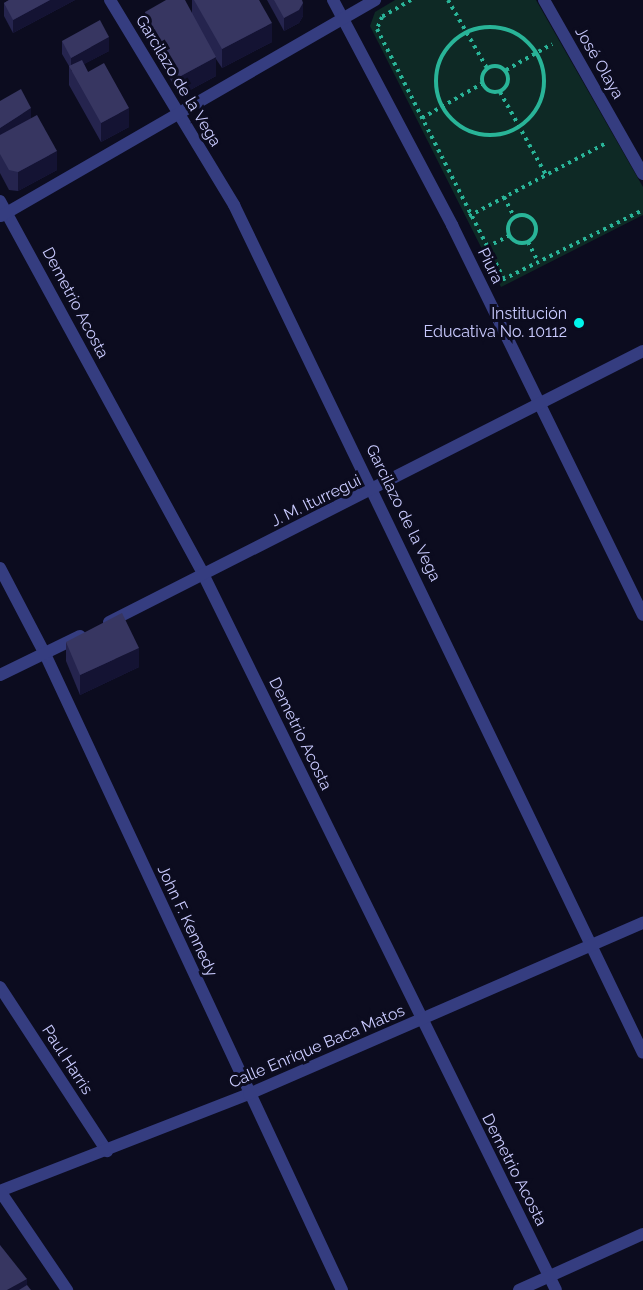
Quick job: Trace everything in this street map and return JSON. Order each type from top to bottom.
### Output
[{"type":"street","name":"Garcilazo de la Vega","points":[[110,0],[178,116],[234,205],[374,491],[643,1053]]},
{"type":"street","name":"Piura","points":[[333,0],[452,225],[643,615]]},
{"type":"street","points":[[4,214],[178,116],[375,0]]},
{"type":"street","name":"José Olaya","points":[[544,0],[643,174]]},
{"type":"street","name":"Demetrio Acosta","points":[[0,201],[4,214],[203,574],[421,1021],[556,1290]]},
{"type":"street","name":"J. M. Iturregui","points":[[0,675],[374,491],[643,351]]},
{"type":"street","name":"John F. Kennedy","points":[[0,568],[45,654],[342,1290]]},
{"type":"street","name":"Calle Enrique Baca Matos","points":[[0,1191],[249,1094],[643,923]]},
{"type":"street","name":"Paul Harris","points":[[0,987],[107,1151]]},
{"type":"street","points":[[0,1191],[67,1290]]},
{"type":"street","points":[[519,1290],[643,1234]]},
{"type":"path","points":[[411,0],[382,17],[377,29],[504,279]]},
{"type":"path","points":[[422,118],[483,83],[487,68],[448,0]]},
{"type":"path","points":[[486,27],[506,29],[518,34],[537,52],[544,75],[542,99],[519,126],[507,132],[480,134],[456,122],[443,106],[437,88],[440,61],[455,40],[467,32],[486,27]]},
{"type":"path","points":[[506,70],[555,43]]},
{"type":"path","points":[[487,68],[496,66],[506,70]]},
{"type":"path","points":[[500,92],[509,83],[506,70]]},
{"type":"path","points":[[483,83],[488,90],[500,92]]},
{"type":"path","points":[[500,92],[546,175]]},
{"type":"path","points":[[452,225],[622,135]]},
{"type":"path","points":[[504,197],[514,217]]},
{"type":"path","points":[[483,289],[643,210]]},
{"type":"path","points":[[527,216],[536,225],[534,238],[528,242],[517,243],[509,236],[509,222],[514,217],[527,216]]},
{"type":"path","points":[[487,247],[509,236]]},
{"type":"path","points":[[528,242],[538,262]]},
{"type":"green space","points":[[395,0],[536,0],[643,187],[643,215],[501,287],[370,26],[375,12]]},
{"type":"building","points":[[9,0],[50,0],[13,20],[4,3]]},
{"type":"building","points":[[166,0],[185,0],[216,57],[179,77],[145,12]]},
{"type":"building","points":[[194,0],[259,0],[272,23],[222,49]]},
{"type":"building","points":[[274,0],[302,0],[303,3],[299,10],[284,18]]},
{"type":"building","points":[[100,20],[109,37],[71,58],[62,41]]},
{"type":"building","points":[[82,60],[88,72],[104,63],[129,108],[101,123],[69,66]]},
{"type":"building","points":[[21,89],[31,108],[0,128],[0,101]]},
{"type":"building","points":[[37,115],[57,151],[18,172],[9,170],[0,154],[0,135]]},
{"type":"building","points":[[122,613],[139,648],[80,675],[66,642]]},
{"type":"building","points":[[0,1245],[27,1279],[7,1290],[0,1290]]},
{"type":"building","points":[[27,1285],[31,1290],[19,1290]]},
{"type":"place","name":"Institución Educativa No. 10112","points":[[579,323]]}]
